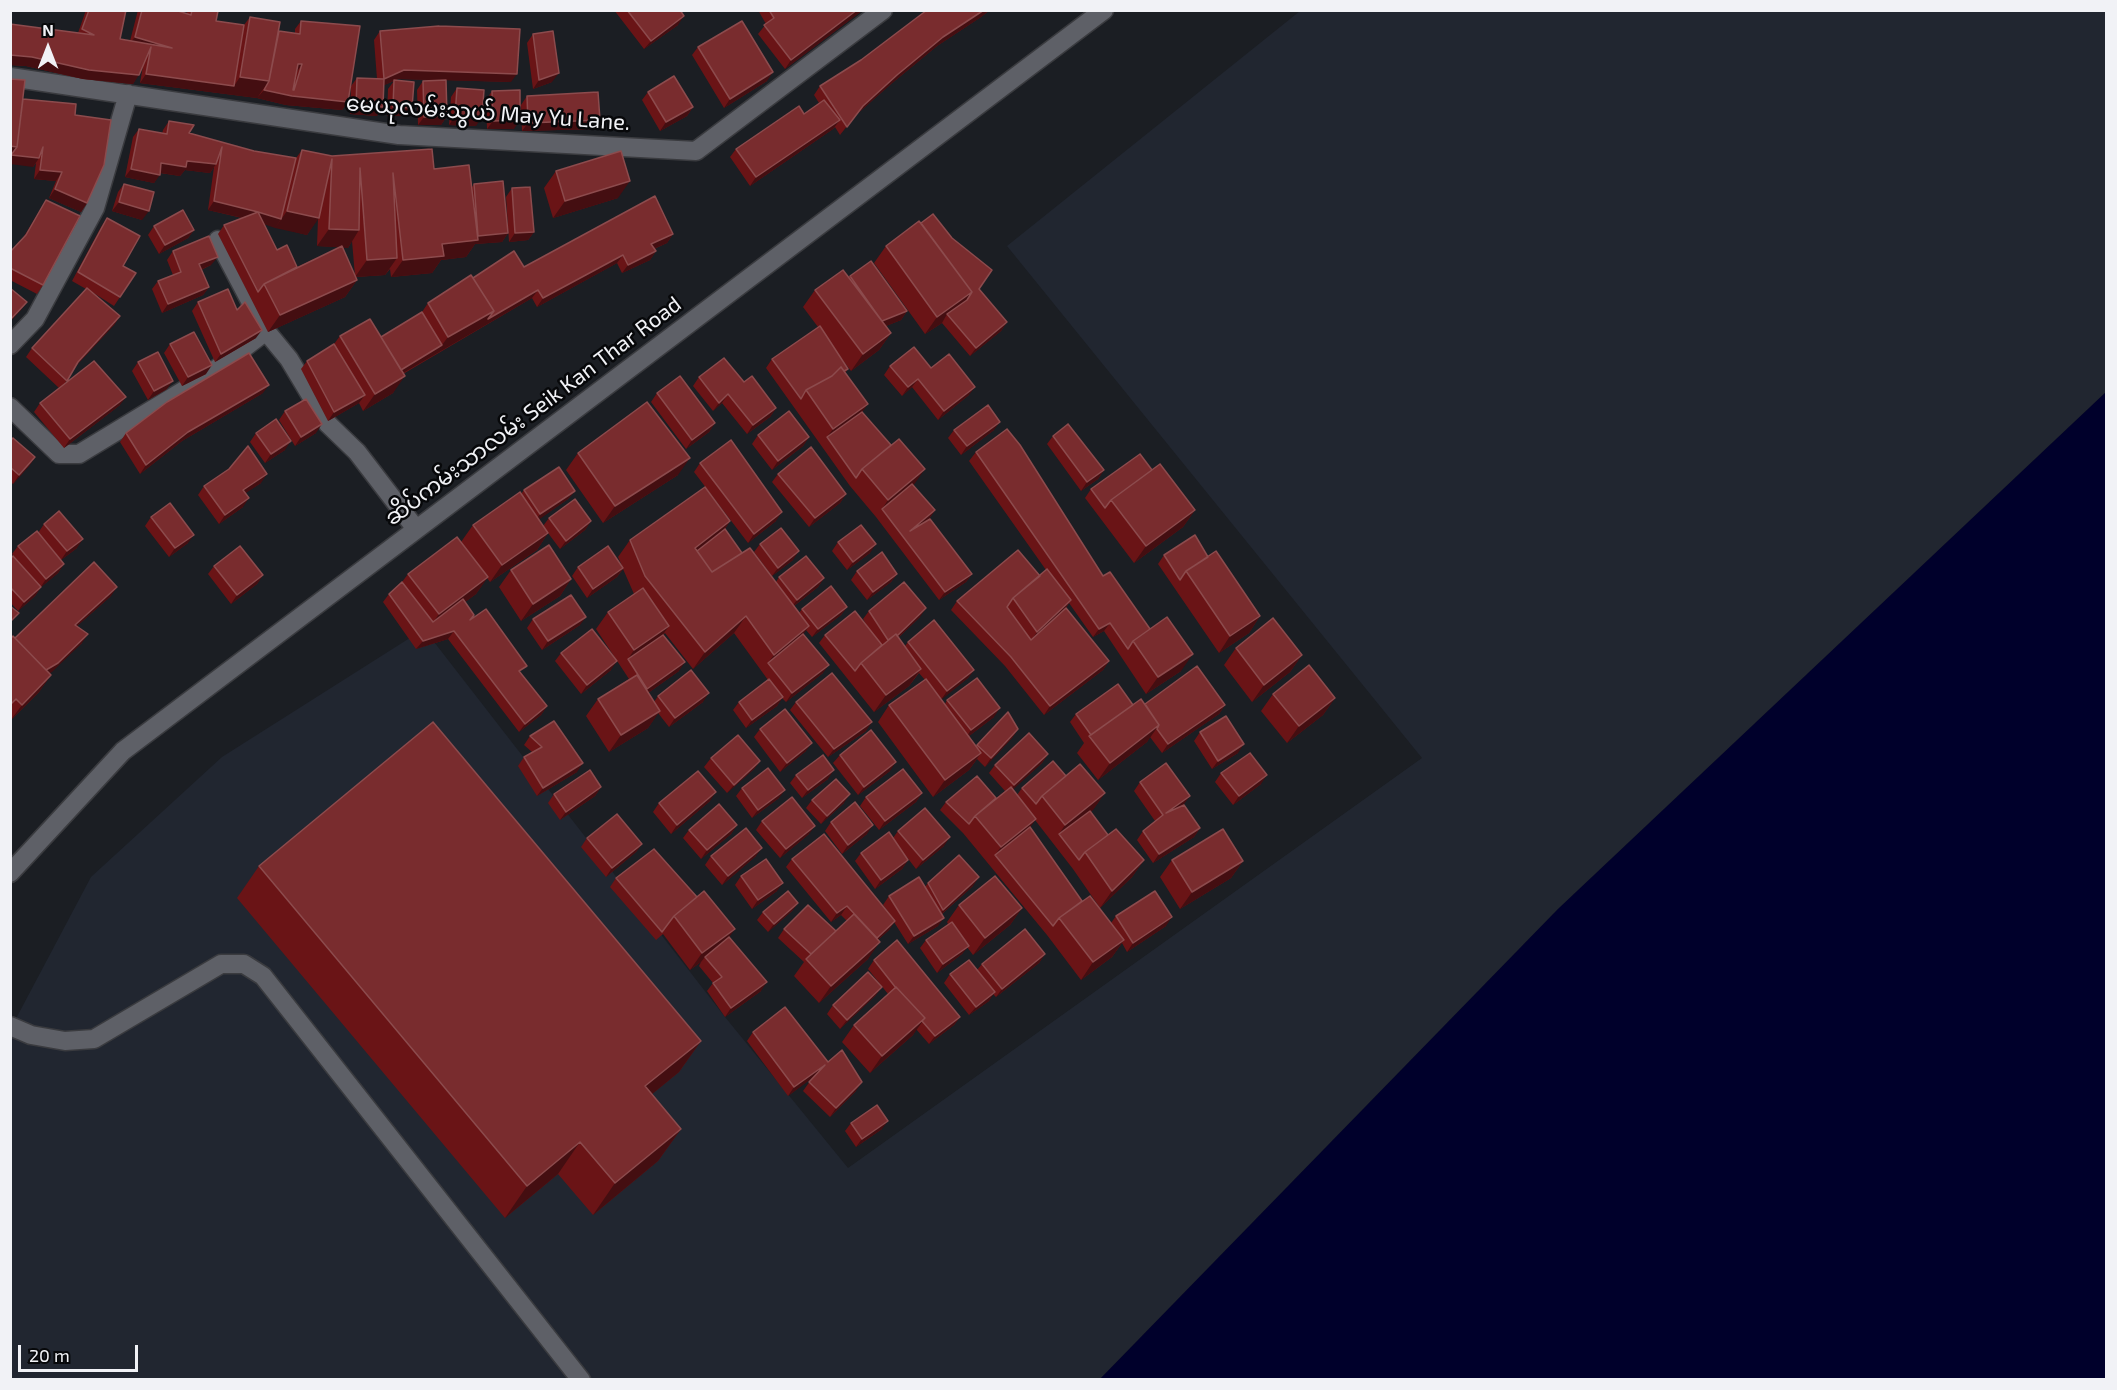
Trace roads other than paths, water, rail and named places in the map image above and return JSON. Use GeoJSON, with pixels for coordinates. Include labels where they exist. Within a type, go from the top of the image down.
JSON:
{"type":"FeatureCollection","features":[{"type":"Feature","properties":{"kind":"street","name":"မေယုလမ်းသွယ် May Yu Lane."},"geometry":{"type":"LineString","coordinates":[[10,77],[399,135],[696,151],[883,10]]}},
{"type":"Feature","properties":{"kind":"street","name":"ဆိပ်ကမ်းသာလမ်း Seik Kan Thar Road"},"geometry":{"type":"LineString","coordinates":[[10,873],[123,751],[1104,10]]}},
{"type":"Feature","properties":{"kind":"street"},"geometry":{"type":"LineString","coordinates":[[10,345],[35,319],[95,208],[128,94]]}},
{"type":"Feature","properties":{"kind":"street"},"geometry":{"type":"LineString","coordinates":[[218,240],[266,331],[289,359],[328,424],[357,452],[416,529]]}},
{"type":"Feature","properties":{"kind":"street"},"geometry":{"type":"LineString","coordinates":[[10,407],[60,454],[79,454],[206,377],[266,331]]}},
{"type":"Feature","properties":{"kind":"street"},"geometry":{"type":"LineString","coordinates":[[10,1026],[31,1035],[65,1041],[94,1038],[221,964],[244,964],[263,975],[581,1380]]}},
{"type":"Feature","properties":{"kind":"water"},"geometry":{"type":"Polygon","coordinates":[[[2106,392],[2106,1379],[1100,1379],[1558,909],[2106,392]]]}}]}
